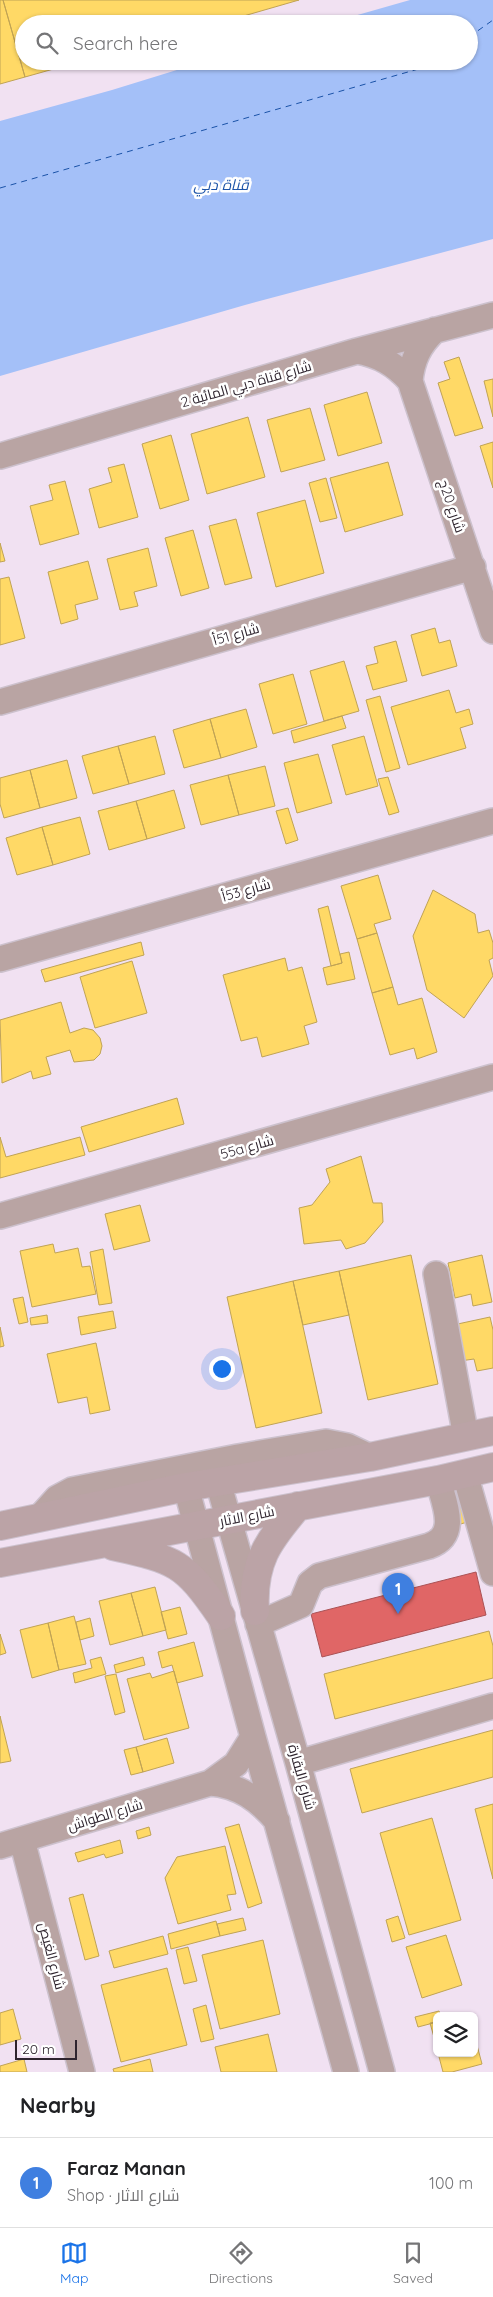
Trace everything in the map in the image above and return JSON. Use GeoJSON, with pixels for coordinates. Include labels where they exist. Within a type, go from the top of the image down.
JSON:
{"type":"FeatureCollection","features":[{"type":"Feature","properties":{"kind":"main road"},"geometry":{"type":"LineString","coordinates":[[0,1526],[178,1489],[370,1458],[493,1431]]}},
{"type":"Feature","properties":{"kind":"main road","name":"شارع الاثار"},"geometry":{"type":"LineString","coordinates":[[0,1563],[438,1480],[493,1467]]}},
{"type":"Feature","properties":{"kind":"main road"},"geometry":{"type":"LineString","coordinates":[[225,1481],[227,1501],[235,1518]]}},
{"type":"Feature","properties":{"kind":"main road"},"geometry":{"type":"LineString","coordinates":[[178,1489],[188,1527]]}},
{"type":"Feature","properties":{"kind":"main road"},"geometry":{"type":"LineString","coordinates":[[256,1618],[254,1595],[262,1554],[298,1506]]}},
{"type":"Feature","properties":{"kind":"main road"},"geometry":{"type":"LineString","coordinates":[[99,1543],[158,1556],[174,1563],[189,1574],[221,1616]]}},
{"type":"Feature","properties":{"kind":"street","name":"شارع قناة دبي المائية 2"},"geometry":{"type":"LineString","coordinates":[[0,456],[357,351],[493,315]]}},
{"type":"Feature","properties":{"kind":"street","name":"شارع 20ج"},"geometry":{"type":"LineString","coordinates":[[410,381],[414,358],[423,343],[435,330]]}},
{"type":"Feature","properties":{"kind":"street","name":"شارع 20ج"},"geometry":{"type":"LineString","coordinates":[[357,351],[381,358],[397,368],[410,381],[493,631]]}},
{"type":"Feature","properties":{"kind":"street","name":"شارع 51أ"},"geometry":{"type":"LineString","coordinates":[[0,702],[473,568]]}},
{"type":"Feature","properties":{"kind":"street","name":"شارع 53أ"},"geometry":{"type":"LineString","coordinates":[[0,959],[493,821]]}},
{"type":"Feature","properties":{"kind":"street","name":"55a شارع"},"geometry":{"type":"LineString","coordinates":[[0,1216],[493,1077]]}},
{"type":"Feature","properties":{"kind":"street"},"geometry":{"type":"LineString","coordinates":[[436,1274],[466,1437]]}},
{"type":"Feature","properties":{"kind":"street"},"geometry":{"type":"LineString","coordinates":[[39,1518],[57,1498],[72,1490],[238,1457],[326,1442],[347,1446],[370,1458]]}},
{"type":"Feature","properties":{"kind":"street"},"geometry":{"type":"LineString","coordinates":[[465,1474],[493,1573]]}},
{"type":"Feature","properties":{"kind":"street"},"geometry":{"type":"LineString","coordinates":[[256,1618],[301,1605],[310,1583],[319,1576],[429,1546],[440,1540],[448,1529],[448,1516],[438,1480]]}},
{"type":"Feature","properties":{"kind":"street","name":"شارع البقارة"},"geometry":{"type":"LineString","coordinates":[[235,1518],[256,1618],[298,1763],[382,2072]]}},
{"type":"Feature","properties":{"kind":"street"},"geometry":{"type":"LineString","coordinates":[[188,1527],[221,1616],[252,1737],[278,1821],[346,2072]]}},
{"type":"Feature","properties":{"kind":"street"},"geometry":{"type":"LineString","coordinates":[[298,1763],[493,1706]]}},
{"type":"Feature","properties":{"kind":"street","name":"شارع الطواش"},"geometry":{"type":"LineString","coordinates":[[11,1843],[210,1783],[236,1764],[252,1737]]}},
{"type":"Feature","properties":{"kind":"street","name":"شارع الطواش"},"geometry":{"type":"LineString","coordinates":[[210,1783],[222,1784],[246,1793],[262,1805],[278,1821]]}},
{"type":"Feature","properties":{"kind":"street","name":"شارع الغيص"},"geometry":{"type":"LineString","coordinates":[[11,1843],[82,2072]]}},
{"type":"Feature","properties":{"kind":"water","name":"قناة دبي"},"geometry":{"type":"Polygon","coordinates":[[[410,0],[493,0],[493,239],[245,305],[0,376],[0,121],[177,70],[478,70],[478,15],[358,15],[410,0]]]}},
{"type":"Feature","properties":{"kind":"building: Homes"},"geometry":{"type":"Polygon","coordinates":[[[0,0],[3,0],[15,42],[15,70],[23,70],[25,77],[0,84],[0,0]]]}},
{"type":"Feature","properties":{"kind":"building: Homes"},"geometry":{"type":"Polygon","coordinates":[[[3,0],[299,0],[247,15],[15,15],[15,42],[3,0]]]}},
{"type":"Feature","properties":{"kind":"building: Homes"},"geometry":{"type":"Polygon","coordinates":[[[23,70],[50,70],[25,77],[23,70]]]}},
{"type":"Feature","properties":{"kind":"building: Homes"},"geometry":{"type":"Polygon","coordinates":[[[459,357],[483,428],[455,436],[438,383],[450,379],[444,362],[459,357]]]}},
{"type":"Feature","properties":{"kind":"building: Homes"},"geometry":{"type":"Polygon","coordinates":[[[493,379],[493,417],[484,381],[493,379]]]}},
{"type":"Feature","properties":{"kind":"building: Homes"},"geometry":{"type":"Polygon","coordinates":[[[367,392],[382,443],[338,456],[324,405],[367,392]]]}},
{"type":"Feature","properties":{"kind":"building: Homes"},"geometry":{"type":"Polygon","coordinates":[[[310,408],[325,460],[281,472],[267,420],[310,408]]]}},
{"type":"Feature","properties":{"kind":"building: Homes"},"geometry":{"type":"Polygon","coordinates":[[[248,417],[265,477],[207,494],[191,434],[248,417]]]}},
{"type":"Feature","properties":{"kind":"building: Homes"},"geometry":{"type":"Polygon","coordinates":[[[171,435],[189,500],[160,509],[142,444],[171,435]]]}},
{"type":"Feature","properties":{"kind":"building: Homes"},"geometry":{"type":"Polygon","coordinates":[[[493,442],[493,488],[480,446],[493,442]]]}},
{"type":"Feature","properties":{"kind":"building: Homes"},"geometry":{"type":"Polygon","coordinates":[[[388,462],[403,515],[345,532],[330,478],[388,462]]]}},
{"type":"Feature","properties":{"kind":"building: Homes"},"geometry":{"type":"Polygon","coordinates":[[[124,464],[138,517],[99,528],[89,489],[112,482],[108,468],[124,464]]]}},
{"type":"Feature","properties":{"kind":"building: Homes"},"geometry":{"type":"Polygon","coordinates":[[[326,478],[337,518],[320,522],[309,483],[326,478]]]}},
{"type":"Feature","properties":{"kind":"building: Homes"},"geometry":{"type":"Polygon","coordinates":[[[65,481],[79,534],[40,545],[30,506],[53,500],[49,485],[65,481]]]}},
{"type":"Feature","properties":{"kind":"building: Homes"},"geometry":{"type":"Polygon","coordinates":[[[305,500],[324,573],[276,587],[257,513],[305,500]]]}},
{"type":"Feature","properties":{"kind":"building: Homes"},"geometry":{"type":"Polygon","coordinates":[[[236,519],[252,578],[225,585],[209,526],[236,519]]]}},
{"type":"Feature","properties":{"kind":"building: Homes"},"geometry":{"type":"Polygon","coordinates":[[[193,530],[209,588],[181,596],[165,538],[193,530]]]}},
{"type":"Feature","properties":{"kind":"building: Homes"},"geometry":{"type":"Polygon","coordinates":[[[0,543],[5,561],[0,562],[0,543]]]}},
{"type":"Feature","properties":{"kind":"building: Homes"},"geometry":{"type":"Polygon","coordinates":[[[148,548],[157,586],[134,592],[138,606],[120,610],[107,559],[148,548]]]}},
{"type":"Feature","properties":{"kind":"building: Homes"},"geometry":{"type":"Polygon","coordinates":[[[88,561],[98,599],[75,605],[78,619],[61,624],[48,572],[88,561]]]}},
{"type":"Feature","properties":{"kind":"building: Homes"},"geometry":{"type":"Polygon","coordinates":[[[9,577],[25,638],[0,645],[0,579],[9,577]]]}},
{"type":"Feature","properties":{"kind":"building: Homes"},"geometry":{"type":"Polygon","coordinates":[[[435,628],[439,643],[450,640],[457,666],[422,676],[411,635],[435,628]]]}},
{"type":"Feature","properties":{"kind":"building: Homes"},"geometry":{"type":"Polygon","coordinates":[[[396,641],[407,681],[373,690],[366,666],[378,663],[374,647],[396,641]]]}},
{"type":"Feature","properties":{"kind":"building: Homes"},"geometry":{"type":"Polygon","coordinates":[[[344,661],[359,711],[324,721],[310,671],[344,661]]]}},
{"type":"Feature","properties":{"kind":"building: Homes"},"geometry":{"type":"Polygon","coordinates":[[[293,674],[307,724],[273,734],[259,684],[293,674]]]}},
{"type":"Feature","properties":{"kind":"building: Homes"},"geometry":{"type":"Polygon","coordinates":[[[449,690],[456,713],[469,709],[473,724],[460,728],[466,748],[408,765],[391,707],[449,690]]]}},
{"type":"Feature","properties":{"kind":"building: Homes"},"geometry":{"type":"Polygon","coordinates":[[[380,696],[400,768],[386,772],[366,700],[380,696]]]}},
{"type":"Feature","properties":{"kind":"building: Homes"},"geometry":{"type":"Polygon","coordinates":[[[246,709],[257,747],[221,758],[210,719],[246,709]]]}},
{"type":"Feature","properties":{"kind":"building: Homes"},"geometry":{"type":"Polygon","coordinates":[[[342,716],[346,728],[294,743],[291,731],[342,716]]]}},
{"type":"Feature","properties":{"kind":"building: Homes"},"geometry":{"type":"Polygon","coordinates":[[[210,719],[221,758],[184,768],[173,730],[210,719]]]}},
{"type":"Feature","properties":{"kind":"building: Homes"},"geometry":{"type":"Polygon","coordinates":[[[155,736],[165,774],[129,784],[118,746],[155,736]]]}},
{"type":"Feature","properties":{"kind":"building: Homes"},"geometry":{"type":"Polygon","coordinates":[[[364,736],[378,786],[346,795],[332,745],[364,736]]]}},
{"type":"Feature","properties":{"kind":"building: Homes"},"geometry":{"type":"Polygon","coordinates":[[[118,746],[129,784],[93,794],[82,756],[118,746]]]}},
{"type":"Feature","properties":{"kind":"building: Homes"},"geometry":{"type":"Polygon","coordinates":[[[318,754],[332,803],[297,813],[284,763],[318,754]]]}},
{"type":"Feature","properties":{"kind":"building: Homes"},"geometry":{"type":"Polygon","coordinates":[[[67,760],[77,798],[40,808],[30,770],[67,760]]]}},
{"type":"Feature","properties":{"kind":"building: Homes"},"geometry":{"type":"Polygon","coordinates":[[[265,766],[275,806],[239,815],[228,775],[265,766]]]}},
{"type":"Feature","properties":{"kind":"building: Homes"},"geometry":{"type":"Polygon","coordinates":[[[30,770],[40,808],[4,818],[0,804],[0,778],[30,770]]]}},
{"type":"Feature","properties":{"kind":"building: Homes"},"geometry":{"type":"Polygon","coordinates":[[[228,775],[239,815],[201,825],[190,785],[228,775]]]}},
{"type":"Feature","properties":{"kind":"building: Homes"},"geometry":{"type":"Polygon","coordinates":[[[388,777],[399,812],[389,815],[378,779],[388,777]]]}},
{"type":"Feature","properties":{"kind":"building: Homes"},"geometry":{"type":"Polygon","coordinates":[[[174,790],[185,828],[147,839],[136,801],[174,790]]]}},
{"type":"Feature","properties":{"kind":"building: Homes"},"geometry":{"type":"Polygon","coordinates":[[[136,801],[147,839],[109,850],[98,811],[136,801]]]}},
{"type":"Feature","properties":{"kind":"building: Homes"},"geometry":{"type":"Polygon","coordinates":[[[288,808],[298,840],[286,844],[276,811],[288,808]]]}},
{"type":"Feature","properties":{"kind":"building: Homes"},"geometry":{"type":"Polygon","coordinates":[[[80,817],[90,854],[53,865],[42,827],[80,817]]]}},
{"type":"Feature","properties":{"kind":"building: Homes"},"geometry":{"type":"Polygon","coordinates":[[[42,827],[53,865],[17,875],[6,838],[42,827]]]}},
{"type":"Feature","properties":{"kind":"building: Homes"},"geometry":{"type":"Polygon","coordinates":[[[378,875],[391,919],[374,924],[377,933],[357,939],[341,886],[378,875]]]}},
{"type":"Feature","properties":{"kind":"building: Homes"},"geometry":{"type":"Polygon","coordinates":[[[433,890],[475,914],[478,933],[489,930],[493,943],[493,958],[489,960],[493,976],[464,1018],[427,990],[413,936],[433,890]]]}},
{"type":"Feature","properties":{"kind":"building: Homes"},"geometry":{"type":"Polygon","coordinates":[[[328,906],[342,963],[331,966],[318,909],[328,906]]]}},
{"type":"Feature","properties":{"kind":"building: Homes"},"geometry":{"type":"Polygon","coordinates":[[[377,933],[393,987],[372,993],[357,939],[377,933]]]}},
{"type":"Feature","properties":{"kind":"building: Homes"},"geometry":{"type":"Polygon","coordinates":[[[141,942],[144,955],[45,982],[41,970],[141,942]]]}},
{"type":"Feature","properties":{"kind":"building: Homes"},"geometry":{"type":"Polygon","coordinates":[[[349,952],[355,979],[327,985],[323,968],[342,963],[340,954],[349,952]]]}},
{"type":"Feature","properties":{"kind":"building: Homes"},"geometry":{"type":"Polygon","coordinates":[[[285,958],[288,971],[302,967],[317,1022],[304,1026],[309,1044],[262,1057],[257,1037],[241,1041],[223,975],[285,958]]]}},
{"type":"Feature","properties":{"kind":"building: Homes"},"geometry":{"type":"Polygon","coordinates":[[[132,961],[147,1013],[95,1028],[80,977],[132,961]]]}},
{"type":"Feature","properties":{"kind":"building: Homes"},"geometry":{"type":"Polygon","coordinates":[[[393,987],[398,1005],[422,998],[437,1052],[417,1059],[414,1048],[390,1055],[372,993],[393,987]]]}},
{"type":"Feature","properties":{"kind":"building: Homes"},"geometry":{"type":"Polygon","coordinates":[[[61,1002],[70,1033],[84,1028],[93,1030],[100,1038],[102,1046],[100,1054],[94,1060],[74,1062],[70,1050],[46,1057],[51,1074],[33,1079],[31,1071],[2,1083],[0,1020],[61,1002]]]}},
{"type":"Feature","properties":{"kind":"building: Homes"},"geometry":{"type":"Polygon","coordinates":[[[177,1098],[184,1124],[89,1152],[81,1127],[177,1098]]]}},
{"type":"Feature","properties":{"kind":"building: Homes"},"geometry":{"type":"Polygon","coordinates":[[[0,1137],[6,1157],[80,1137],[85,1155],[0,1178],[0,1137]]]}},
{"type":"Feature","properties":{"kind":"building: Homes"},"geometry":{"type":"Polygon","coordinates":[[[361,1156],[373,1203],[382,1203],[383,1222],[365,1243],[346,1249],[341,1240],[304,1244],[299,1208],[312,1205],[330,1182],[326,1169],[361,1156]]]}},
{"type":"Feature","properties":{"kind":"building: Homes"},"geometry":{"type":"Polygon","coordinates":[[[140,1205],[150,1241],[114,1250],[105,1214],[140,1205]]]}},
{"type":"Feature","properties":{"kind":"building: Homes"},"geometry":{"type":"Polygon","coordinates":[[[53,1244],[55,1253],[78,1248],[82,1267],[90,1266],[96,1294],[32,1307],[20,1251],[53,1244]]]}},
{"type":"Feature","properties":{"kind":"building: Homes"},"geometry":{"type":"Polygon","coordinates":[[[103,1249],[112,1303],[99,1305],[90,1252],[103,1249]]]}},
{"type":"Feature","properties":{"kind":"building: Homes"},"geometry":{"type":"Polygon","coordinates":[[[411,1255],[438,1384],[368,1400],[339,1271],[411,1255]]]}},
{"type":"Feature","properties":{"kind":"building: Homes"},"geometry":{"type":"Polygon","coordinates":[[[482,1255],[492,1302],[473,1306],[471,1294],[455,1298],[448,1263],[482,1255]]]}},
{"type":"Feature","properties":{"kind":"building: Homes"},"geometry":{"type":"Polygon","coordinates":[[[339,1271],[349,1315],[303,1325],[293,1281],[339,1271]]]}},
{"type":"Feature","properties":{"kind":"building: Homes"},"geometry":{"type":"Polygon","coordinates":[[[293,1281],[322,1413],[256,1428],[227,1297],[293,1281]]]}},
{"type":"Feature","properties":{"kind":"building: Homes"},"geometry":{"type":"Polygon","coordinates":[[[23,1297],[28,1322],[19,1324],[13,1299],[23,1297]]]}},
{"type":"Feature","properties":{"kind":"building: Homes"},"geometry":{"type":"Polygon","coordinates":[[[113,1311],[116,1328],[81,1335],[78,1317],[113,1311]]]}},
{"type":"Feature","properties":{"kind":"building: Homes"},"geometry":{"type":"Polygon","coordinates":[[[47,1315],[48,1323],[31,1325],[30,1318],[47,1315]]]}},
{"type":"Feature","properties":{"kind":"building: Homes"},"geometry":{"type":"Polygon","coordinates":[[[490,1317],[493,1330],[493,1368],[477,1371],[474,1359],[460,1361],[453,1325],[490,1317]]]}},
{"type":"Feature","properties":{"kind":"building: Homes"},"geometry":{"type":"Polygon","coordinates":[[[0,1327],[4,1346],[0,1347],[0,1327]]]}},
{"type":"Feature","properties":{"kind":"building: Homes"},"geometry":{"type":"Polygon","coordinates":[[[96,1343],[110,1410],[90,1414],[87,1397],[58,1403],[47,1354],[96,1343]]]}},
{"type":"Feature","properties":{"kind":"building: Homes"},"geometry":{"type":"Polygon","coordinates":[[[466,1504],[471,1521],[457,1525],[452,1508],[466,1504]]]}},
{"type":"Feature","properties":{"kind":"building: Homes"},"geometry":{"type":"Polygon","coordinates":[[[155,1587],[166,1630],[143,1636],[131,1593],[155,1587]]]}},
{"type":"Feature","properties":{"kind":"building: Homes"},"geometry":{"type":"Polygon","coordinates":[[[131,1593],[143,1636],[110,1645],[99,1601],[131,1593]]]}},
{"type":"Feature","properties":{"kind":"building: Homes"},"geometry":{"type":"Polygon","coordinates":[[[180,1607],[187,1634],[168,1639],[161,1612],[180,1607]]]}},
{"type":"Feature","properties":{"kind":"building: Homes"},"geometry":{"type":"Polygon","coordinates":[[[74,1616],[86,1664],[59,1670],[48,1623],[74,1616]]]}},
{"type":"Feature","properties":{"kind":"building: Homes"},"geometry":{"type":"Polygon","coordinates":[[[90,1618],[94,1636],[80,1640],[76,1622],[90,1618]]]}},
{"type":"Feature","properties":{"kind":"building: Homes"},"geometry":{"type":"Polygon","coordinates":[[[48,1623],[59,1670],[32,1678],[20,1630],[48,1623]]]}},
{"type":"Feature","properties":{"kind":"building: Homes"},"geometry":{"type":"Polygon","coordinates":[[[489,1631],[493,1646],[493,1678],[335,1719],[324,1674],[489,1631]]]}},
{"type":"Feature","properties":{"kind":"building: Homes"},"geometry":{"type":"Polygon","coordinates":[[[0,1634],[6,1653],[0,1655],[0,1634]]]}},
{"type":"Feature","properties":{"kind":"building: Homes"},"geometry":{"type":"Polygon","coordinates":[[[194,1642],[203,1676],[177,1683],[172,1665],[162,1668],[158,1652],[194,1642]]]}},
{"type":"Feature","properties":{"kind":"building: Homes"},"geometry":{"type":"Polygon","coordinates":[[[101,1657],[106,1674],[75,1683],[73,1673],[92,1668],[90,1660],[101,1657]]]}},
{"type":"Feature","properties":{"kind":"building: Homes"},"geometry":{"type":"Polygon","coordinates":[[[143,1657],[145,1665],[116,1673],[114,1665],[143,1657]]]}},
{"type":"Feature","properties":{"kind":"building: Homes"},"geometry":{"type":"Polygon","coordinates":[[[174,1671],[189,1728],[144,1740],[127,1679],[150,1673],[152,1678],[174,1671]]]}},
{"type":"Feature","properties":{"kind":"building: Homes"},"geometry":{"type":"Polygon","coordinates":[[[116,1674],[125,1712],[115,1715],[105,1676],[116,1674]]]}},
{"type":"Feature","properties":{"kind":"building: Homes"},"geometry":{"type":"Polygon","coordinates":[[[0,1716],[11,1761],[0,1763],[0,1716]]]}},
{"type":"Feature","properties":{"kind":"building: Homes"},"geometry":{"type":"Polygon","coordinates":[[[493,1730],[493,1777],[362,1813],[350,1769],[493,1730]]]}},
{"type":"Feature","properties":{"kind":"building: Homes"},"geometry":{"type":"Polygon","coordinates":[[[167,1738],[174,1763],[143,1772],[136,1747],[167,1738]]]}},
{"type":"Feature","properties":{"kind":"building: Homes"},"geometry":{"type":"Polygon","coordinates":[[[136,1747],[143,1772],[131,1775],[124,1750],[136,1747]]]}},
{"type":"Feature","properties":{"kind":"building: Homes"},"geometry":{"type":"Polygon","coordinates":[[[493,1804],[493,1879],[475,1809],[493,1804]]]}},
{"type":"Feature","properties":{"kind":"building: Homes"},"geometry":{"type":"Polygon","coordinates":[[[432,1818],[461,1920],[409,1935],[380,1833],[432,1818]]]}},
{"type":"Feature","properties":{"kind":"building: Homes"},"geometry":{"type":"Polygon","coordinates":[[[239,1824],[262,1903],[248,1908],[225,1828],[239,1824]]]}},
{"type":"Feature","properties":{"kind":"building: Homes"},"geometry":{"type":"Polygon","coordinates":[[[149,1827],[151,1835],[138,1839],[136,1831],[149,1827]]]}},
{"type":"Feature","properties":{"kind":"building: Homes"},"geometry":{"type":"Polygon","coordinates":[[[120,1840],[123,1853],[106,1858],[104,1854],[78,1862],[75,1853],[120,1840]]]}},
{"type":"Feature","properties":{"kind":"building: Homes"},"geometry":{"type":"Polygon","coordinates":[[[225,1846],[236,1894],[227,1895],[231,1910],[178,1924],[165,1878],[177,1857],[225,1846]]]}},
{"type":"Feature","properties":{"kind":"building: Homes"},"geometry":{"type":"Polygon","coordinates":[[[83,1894],[99,1956],[85,1960],[69,1898],[83,1894]]]}},
{"type":"Feature","properties":{"kind":"building: Homes"},"geometry":{"type":"Polygon","coordinates":[[[398,1916],[405,1938],[392,1942],[386,1920],[398,1916]]]}},
{"type":"Feature","properties":{"kind":"building: Homes"},"geometry":{"type":"Polygon","coordinates":[[[243,1918],[246,1930],[220,1936],[217,1924],[243,1918]]]}},
{"type":"Feature","properties":{"kind":"building: Homes"},"geometry":{"type":"Polygon","coordinates":[[[216,1921],[220,1936],[171,1949],[168,1934],[216,1921]]]}},
{"type":"Feature","properties":{"kind":"building: Homes"},"geometry":{"type":"Polygon","coordinates":[[[446,1935],[462,1985],[422,1998],[406,1947],[446,1935]]]}},
{"type":"Feature","properties":{"kind":"building: Homes"},"geometry":{"type":"Polygon","coordinates":[[[163,1936],[168,1954],[114,1968],[109,1951],[163,1936]]]}},
{"type":"Feature","properties":{"kind":"building: Homes"},"geometry":{"type":"Polygon","coordinates":[[[263,1940],[280,2014],[220,2029],[202,1955],[263,1940]]]}},
{"type":"Feature","properties":{"kind":"building: Homes"},"geometry":{"type":"Polygon","coordinates":[[[188,1947],[197,1981],[184,1984],[176,1950],[188,1947]]]}},
{"type":"Feature","properties":{"kind":"building: Homes"},"geometry":{"type":"Polygon","coordinates":[[[167,1968],[187,2045],[121,2062],[101,1985],[167,1968]]]}},
{"type":"Feature","properties":{"kind":"building: Homes"},"geometry":{"type":"Polygon","coordinates":[[[206,2005],[214,2039],[201,2042],[193,2009],[206,2005]]]}},
{"type":"Feature","properties":{"kind":"building: Homes"},"geometry":{"type":"Polygon","coordinates":[[[13,2009],[21,2039],[0,2045],[0,2013],[13,2009]]]}},
{"type":"Feature","properties":{"kind":"building: Homes"},"geometry":{"type":"Polygon","coordinates":[[[433,2012],[433,2023],[418,2027],[415,2017],[433,2012]]]}},
{"type":"Feature","properties":{"kind":"building: Homes"},"geometry":{"type":"Polygon","coordinates":[[[430,2023],[433,2023],[433,2034],[430,2023]]]}},
{"type":"Feature","properties":{"kind":"building: Homes"},"geometry":{"type":"Polygon","coordinates":[[[268,2034],[277,2072],[221,2072],[215,2047],[268,2034]]]}},
{"type":"Feature","properties":{"kind":"building: Homes"},"geometry":{"type":"Polygon","coordinates":[[[478,2049],[482,2064],[452,2072],[443,2072],[439,2057],[478,2057],[478,2049]]]}},
{"type":"Feature","properties":{"kind":"building: Homes"},"geometry":{"type":"Polygon","coordinates":[[[24,2059],[27,2072],[0,2072],[0,2066],[24,2059]]]}},
{"type":"Feature","properties":{"kind":"building: Homes"},"geometry":{"type":"Polygon","coordinates":[[[150,2059],[153,2072],[114,2072],[113,2069],[150,2059]]]}},
{"type":"Feature","properties":{"kind":"building: Shops"},"geometry":{"type":"Polygon","coordinates":[[[476,1572],[486,1615],[322,1657],[311,1614],[476,1572]]]}},
{"type":"Feature","properties":{"kind":"ferry route"},"geometry":{"type":"LineString","coordinates":[[478,31],[493,20]]}},
{"type":"Feature","properties":{"kind":"ferry route"},"geometry":{"type":"LineString","coordinates":[[0,188],[415,70]]}},
{"type":"Feature","properties":{"kind":"place","name":"Faraz Manan"},"geometry":{"type":"Point","coordinates":[398,1614]}}]}
